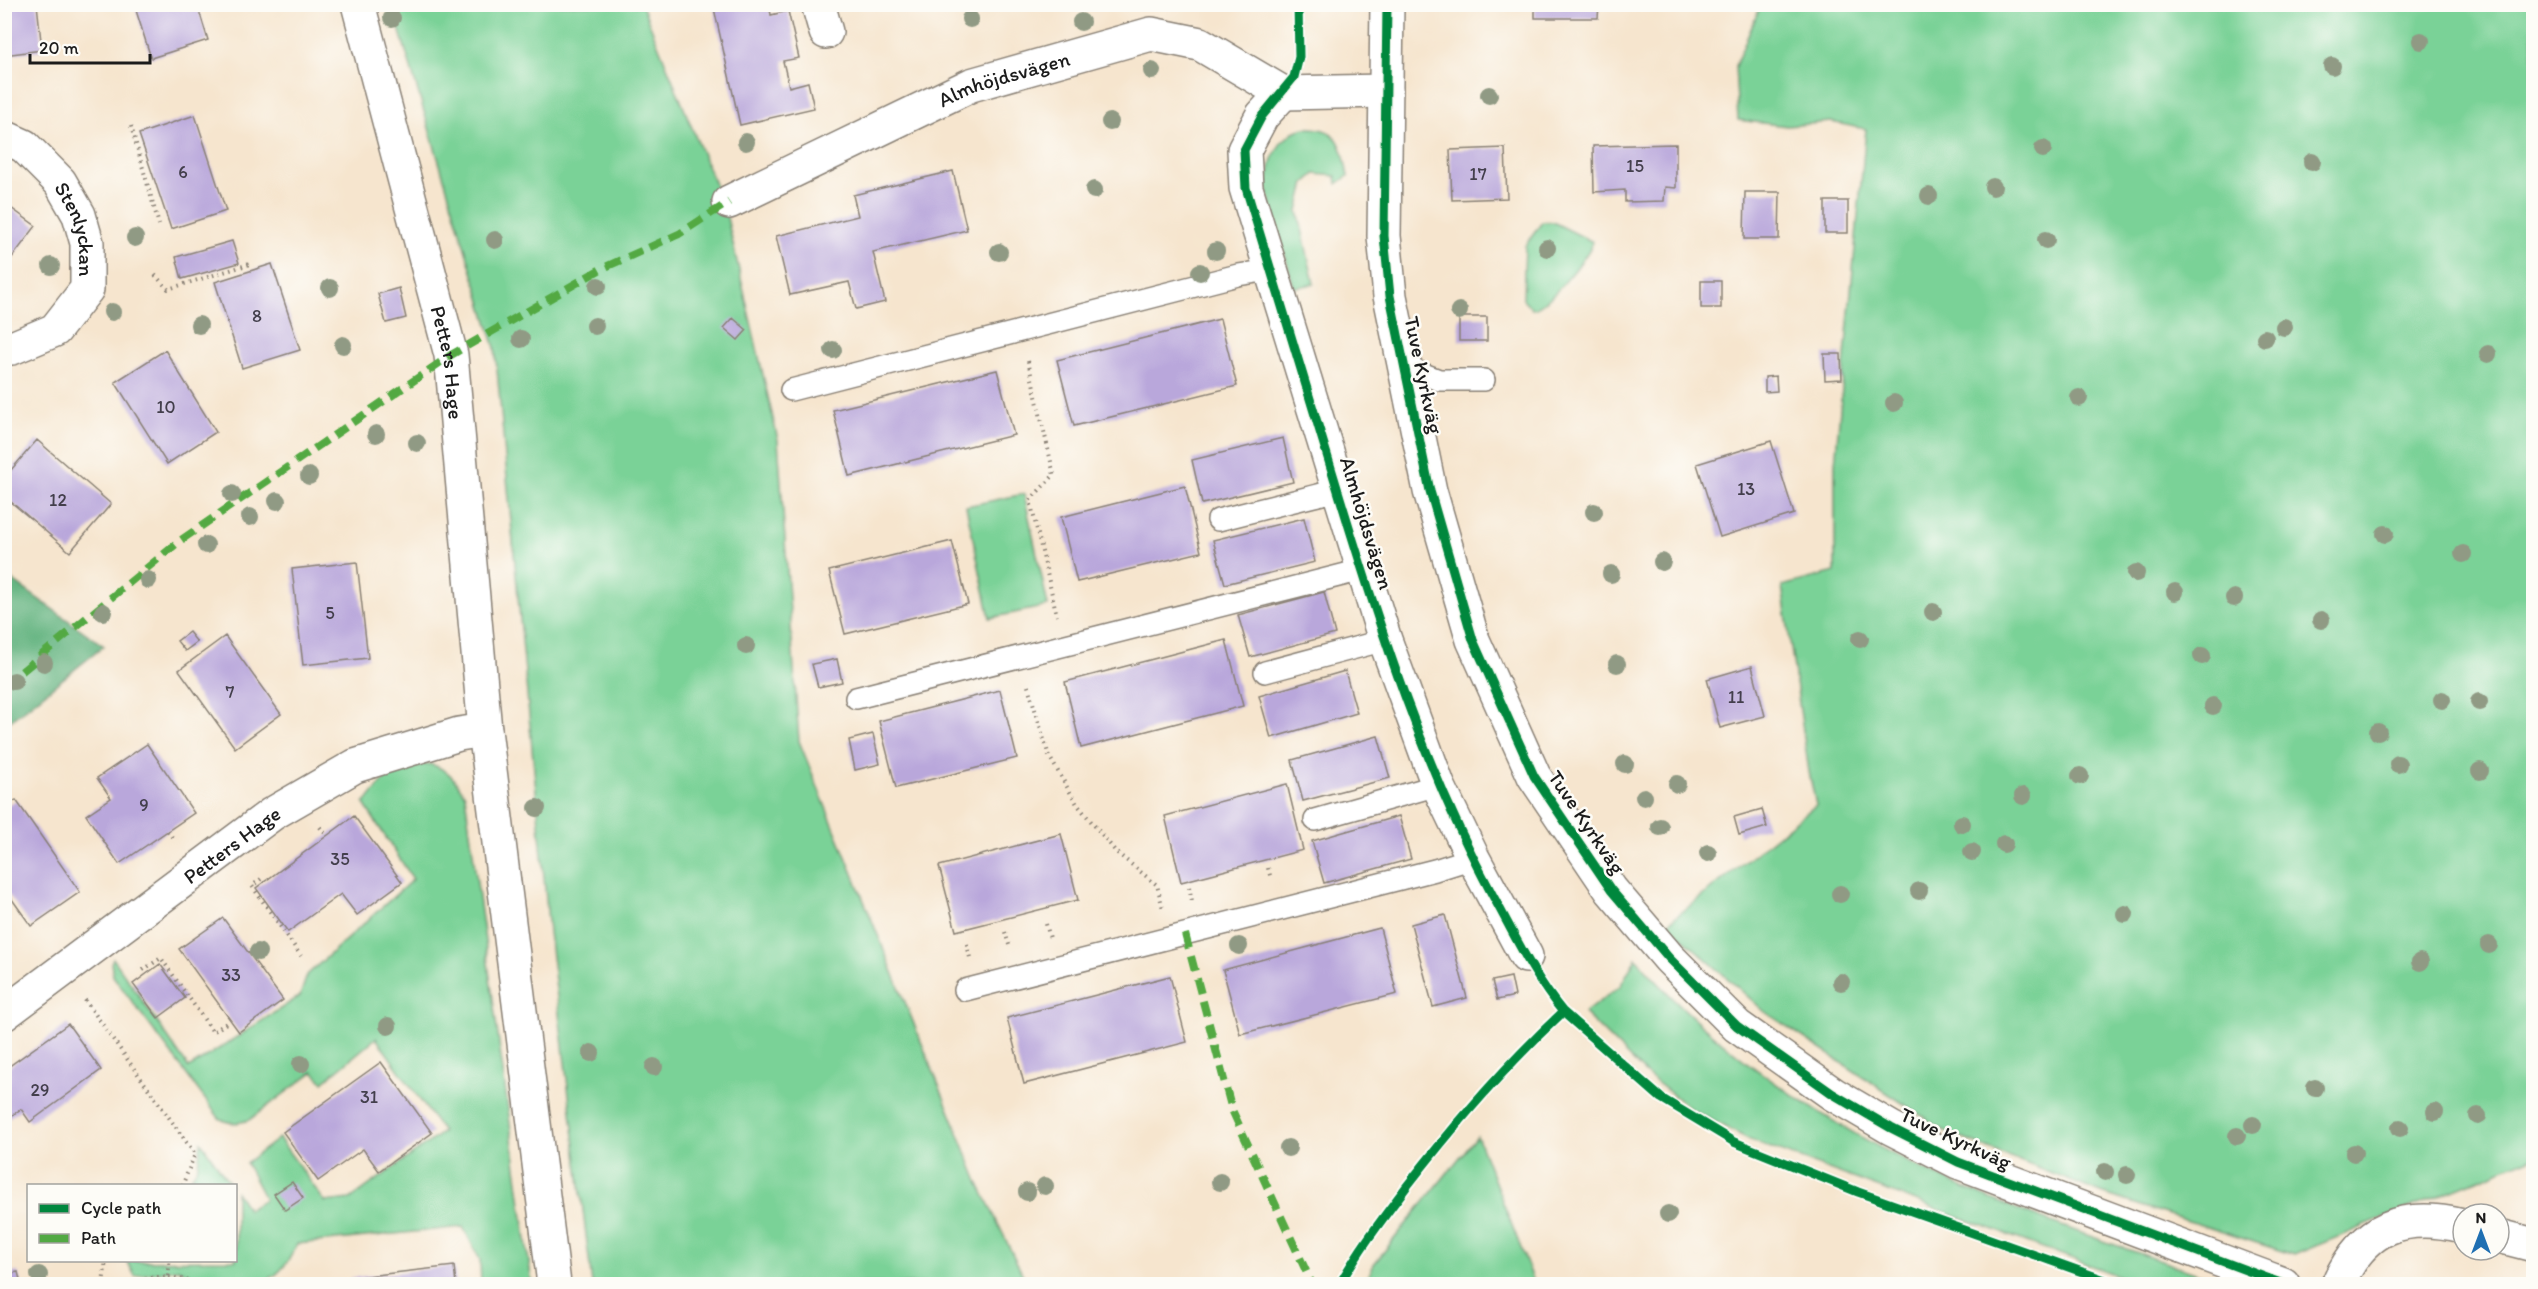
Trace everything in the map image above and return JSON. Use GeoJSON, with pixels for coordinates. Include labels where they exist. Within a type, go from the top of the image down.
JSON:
{"type":"FeatureCollection","features":[{"type":"Feature","properties":{"kind":"street","name":"Petters Hage"},"geometry":{"type":"LineString","coordinates":[[358,4],[451,355],[485,730],[554,1284]]}},
{"type":"Feature","properties":{"kind":"street","name":"Tuve Kyrkväg"},"geometry":{"type":"LineString","coordinates":[[1387,4],[1384,236],[1389,296],[1430,491],[1477,650],[1534,776],[1611,890],[1668,958],[1737,1026],[1833,1094],[1891,1128],[1958,1162],[2283,1284]]}},
{"type":"Feature","properties":{"kind":"street","name":"Almhöjdsvägen"},"geometry":{"type":"LineString","coordinates":[[729,202],[971,85],[1151,34],[1200,44],[1283,93],[1262,116],[1244,150],[1246,188],[1385,640],[1438,785],[1473,858],[1526,956]]}},
{"type":"Feature","properties":{"kind":"street"},"geometry":{"type":"LineString","coordinates":[[1283,93],[1386,91]]}},
{"type":"Feature","properties":{"kind":"street","name":"Stenlyckan"},"geometry":{"type":"LineString","coordinates":[[4,138],[24,146],[60,182],[79,215],[87,243],[87,289],[55,330],[12,348]]}},
{"type":"Feature","properties":{"kind":"street","name":"Petters Hage"},"geometry":{"type":"LineString","coordinates":[[4,1014],[272,814],[355,766],[449,737],[485,730]]}},
{"type":"Feature","properties":{"kind":"street"},"geometry":{"type":"LineString","coordinates":[[2338,1284],[2354,1255],[2389,1226],[2436,1220],[2451,1223]]}},
{"type":"Feature","properties":{"kind":"street"},"geometry":{"type":"LineString","coordinates":[[2511,1239],[2534,1245]]}},
{"type":"Feature","properties":{"kind":"lane"},"geometry":{"type":"LineString","coordinates":[[790,390],[1238,275],[1270,270]]}},
{"type":"Feature","properties":{"kind":"lane"},"geometry":{"type":"LineString","coordinates":[[1403,366],[1439,380],[1484,380]]}},
{"type":"Feature","properties":{"kind":"lane"},"geometry":{"type":"LineString","coordinates":[[1218,520],[1338,490]]}},
{"type":"Feature","properties":{"kind":"lane"},"geometry":{"type":"LineString","coordinates":[[856,698],[1362,570]]}},
{"type":"Feature","properties":{"kind":"lane"},"geometry":{"type":"LineString","coordinates":[[1265,672],[1385,640]]}},
{"type":"Feature","properties":{"kind":"lane"},"geometry":{"type":"LineString","coordinates":[[1315,820],[1438,785]]}},
{"type":"Feature","properties":{"kind":"lane"},"geometry":{"type":"LineString","coordinates":[[965,990],[1473,858]]}},
{"type":"Feature","properties":{"kind":"path"},"geometry":{"type":"LineString","coordinates":[[131,126],[159,225]]}},
{"type":"Feature","properties":{"kind":"path"},"geometry":{"type":"LineString","coordinates":[[155,275],[168,289],[253,263]]}},
{"type":"Feature","properties":{"kind":"path"},"geometry":{"type":"LineString","coordinates":[[1021,331],[1054,475],[1030,500],[1064,645]]}},
{"type":"Feature","properties":{"kind":"path"},"geometry":{"type":"LineString","coordinates":[[1021,656],[1049,756],[1077,804],[1116,852],[1157,885],[1170,938]]}},
{"type":"Feature","properties":{"kind":"path"},"geometry":{"type":"LineString","coordinates":[[261,879],[252,886],[301,956]]}},
{"type":"Feature","properties":{"kind":"path"},"geometry":{"type":"LineString","coordinates":[[143,970],[161,958],[213,1032],[228,1022]]}},
{"type":"Feature","properties":{"kind":"path"},"geometry":{"type":"LineString","coordinates":[[63,970],[195,1154],[182,1184]]}},
{"type":"Feature","properties":{"kind":"path"},"geometry":{"type":"LineString","coordinates":[[103,1284],[106,1262]]}},
{"type":"Feature","properties":{"kind":"path"},"geometry":{"type":"LineString","coordinates":[[168,1276],[170,1262]]}},
{"type":"Feature","properties":{"kind":"path"},"geometry":{"type":"LineString","coordinates":[[128,1284],[150,1276],[168,1276],[200,1284]]}},
{"type":"Feature","properties":{"kind":"green space"},"geometry":{"type":"Polygon","coordinates":[[[392,5],[642,5],[725,209],[778,440],[799,741],[979,1184],[1027,1284],[592,1284],[549,932],[495,348],[392,5]]]}},
{"type":"Feature","properties":{"kind":"green space"},"geometry":{"type":"Polygon","coordinates":[[[1761,5],[2533,5],[2533,1157],[2294,1255],[2101,1193],[1946,1132],[1765,1012],[1667,924],[1816,805],[1809,772],[1782,586],[1835,572],[1835,464],[1866,129],[1831,122],[1787,126],[1738,120],[1735,66],[1761,5]]]}},
{"type":"Feature","properties":{"kind":"green space"},"geometry":{"type":"Polygon","coordinates":[[[1304,128],[1326,131],[1338,140],[1348,176],[1337,184],[1336,176],[1315,174],[1305,183],[1298,211],[1314,284],[1294,288],[1266,185],[1272,159],[1281,143],[1293,132],[1304,128]]]}},
{"type":"Feature","properties":{"kind":"green space"},"geometry":{"type":"Polygon","coordinates":[[[1542,222],[1553,222],[1593,242],[1576,269],[1556,291],[1538,307],[1532,309],[1523,299],[1525,246],[1542,222]]]}},
{"type":"Feature","properties":{"kind":"green space"},"geometry":{"type":"Polygon","coordinates":[[[1024,494],[1048,606],[990,618],[966,506],[1024,494]]]}},
{"type":"Feature","properties":{"kind":"green space"},"geometry":{"type":"Polygon","coordinates":[[[5,575],[104,646],[5,725],[5,575]]]}},
{"type":"Feature","properties":{"kind":"green space"},"geometry":{"type":"Polygon","coordinates":[[[430,764],[451,776],[465,795],[532,1284],[481,1284],[480,1260],[463,1227],[297,1244],[283,1268],[275,1275],[267,1280],[247,1284],[220,1284],[220,1279],[207,1282],[178,1269],[135,1276],[128,1262],[237,1262],[237,1194],[248,1210],[265,1199],[246,1163],[279,1138],[325,1202],[350,1199],[443,1132],[376,1038],[323,1082],[313,1072],[249,1120],[233,1123],[219,1118],[113,976],[111,963],[113,958],[189,1068],[300,996],[307,975],[413,879],[364,804],[392,770],[430,764]]]}},
{"type":"Feature","properties":{"kind":"green space"},"geometry":{"type":"Polygon","coordinates":[[[1636,958],[1667,992],[1737,1055],[1776,1084],[1857,1135],[1975,1192],[2225,1284],[2141,1284],[1752,1141],[1694,1111],[1646,1074],[1584,1013],[1620,986],[1636,958]]]}},
{"type":"Feature","properties":{"kind":"green space"},"geometry":{"type":"Polygon","coordinates":[[[1477,1136],[1535,1284],[1365,1284],[1374,1264],[1477,1136]]]}},
{"type":"Feature","properties":{"kind":"green space"},"geometry":{"type":"Polygon","coordinates":[[[201,1142],[230,1184],[188,1184],[198,1165],[201,1142]]]}},
{"type":"Feature","properties":{"kind":"building"},"geometry":{"type":"Polygon","coordinates":[[[4,4],[37,4],[42,50],[4,55],[4,4]]]}},
{"type":"Feature","properties":{"kind":"building"},"geometry":{"type":"Polygon","coordinates":[[[134,4],[197,4],[208,40],[151,58],[134,4]]]}},
{"type":"Feature","properties":{"kind":"building"},"geometry":{"type":"Polygon","coordinates":[[[713,4],[769,4],[771,15],[788,11],[799,58],[783,61],[789,87],[808,82],[814,108],[740,125],[713,4]]]}},
{"type":"Feature","properties":{"kind":"building"},"geometry":{"type":"Polygon","coordinates":[[[1535,4],[1599,4],[1598,18],[1535,18],[1535,4]]]}},
{"type":"Feature","properties":{"kind":"building"},"geometry":{"type":"Polygon","coordinates":[[[195,115],[226,211],[171,229],[139,134],[195,115]]]}},
{"type":"Feature","properties":{"kind":"building"},"geometry":{"type":"Polygon","coordinates":[[[1676,144],[1676,188],[1665,187],[1664,201],[1625,202],[1625,190],[1594,192],[1593,146],[1676,144]]]}},
{"type":"Feature","properties":{"kind":"building"},"geometry":{"type":"Polygon","coordinates":[[[1505,148],[1507,198],[1452,200],[1450,150],[1505,148]]]}},
{"type":"Feature","properties":{"kind":"building"},"geometry":{"type":"Polygon","coordinates":[[[953,171],[967,230],[873,252],[885,302],[856,309],[849,282],[790,295],[776,236],[858,216],[853,195],[953,171]]]}},
{"type":"Feature","properties":{"kind":"building"},"geometry":{"type":"Polygon","coordinates":[[[1745,192],[1780,192],[1779,239],[1744,239],[1745,192]]]}},
{"type":"Feature","properties":{"kind":"building"},"geometry":{"type":"Polygon","coordinates":[[[1825,201],[1848,201],[1848,233],[1825,233],[1825,201]]]}},
{"type":"Feature","properties":{"kind":"building"},"geometry":{"type":"Polygon","coordinates":[[[4,203],[36,226],[4,268],[4,203]]]}},
{"type":"Feature","properties":{"kind":"building"},"geometry":{"type":"Polygon","coordinates":[[[232,241],[239,263],[182,279],[176,257],[232,241]]]}},
{"type":"Feature","properties":{"kind":"building"},"geometry":{"type":"Polygon","coordinates":[[[272,264],[300,350],[242,368],[215,282],[272,264]]]}},
{"type":"Feature","properties":{"kind":"building"},"geometry":{"type":"Polygon","coordinates":[[[1701,281],[1721,281],[1721,308],[1701,308],[1701,281]]]}},
{"type":"Feature","properties":{"kind":"building"},"geometry":{"type":"Polygon","coordinates":[[[399,288],[406,318],[386,323],[378,294],[399,288]]]}},
{"type":"Feature","properties":{"kind":"building"},"geometry":{"type":"Polygon","coordinates":[[[1459,317],[1487,317],[1487,341],[1459,341],[1459,317]]]}},
{"type":"Feature","properties":{"kind":"building"},"geometry":{"type":"Polygon","coordinates":[[[733,318],[747,330],[738,340],[724,328],[733,318]]]}},
{"type":"Feature","properties":{"kind":"building"},"geometry":{"type":"Polygon","coordinates":[[[1220,319],[1237,386],[1074,426],[1057,360],[1220,319]]]}},
{"type":"Feature","properties":{"kind":"building"},"geometry":{"type":"Polygon","coordinates":[[[165,350],[216,432],[167,464],[115,382],[165,350]]]}},
{"type":"Feature","properties":{"kind":"building"},"geometry":{"type":"Polygon","coordinates":[[[1824,354],[1841,354],[1842,379],[1825,380],[1824,354]]]}},
{"type":"Feature","properties":{"kind":"building"},"geometry":{"type":"Polygon","coordinates":[[[997,370],[1014,435],[849,476],[833,410],[997,370]]]}},
{"type":"Feature","properties":{"kind":"building"},"geometry":{"type":"Polygon","coordinates":[[[1776,376],[1777,391],[1765,392],[1765,377],[1776,376]]]}},
{"type":"Feature","properties":{"kind":"building"},"geometry":{"type":"Polygon","coordinates":[[[1283,438],[1293,482],[1202,504],[1192,460],[1283,438]]]}},
{"type":"Feature","properties":{"kind":"building"},"geometry":{"type":"Polygon","coordinates":[[[37,440],[111,504],[70,552],[4,496],[4,478],[37,440]]]}},
{"type":"Feature","properties":{"kind":"building"},"geometry":{"type":"Polygon","coordinates":[[[1771,441],[1794,514],[1720,537],[1697,464],[1771,441]]]}},
{"type":"Feature","properties":{"kind":"building"},"geometry":{"type":"Polygon","coordinates":[[[1185,486],[1201,552],[1077,582],[1061,517],[1185,486]]]}},
{"type":"Feature","properties":{"kind":"building"},"geometry":{"type":"Polygon","coordinates":[[[1304,518],[1315,562],[1225,584],[1213,540],[1304,518]]]}},
{"type":"Feature","properties":{"kind":"building"},"geometry":{"type":"Polygon","coordinates":[[[952,541],[968,604],[845,634],[829,571],[952,541]]]}},
{"type":"Feature","properties":{"kind":"building"},"geometry":{"type":"Polygon","coordinates":[[[357,562],[368,658],[303,665],[292,569],[357,562]]]}},
{"type":"Feature","properties":{"kind":"building"},"geometry":{"type":"Polygon","coordinates":[[[1324,592],[1335,634],[1250,657],[1238,615],[1324,592]]]}},
{"type":"Feature","properties":{"kind":"building"},"geometry":{"type":"Polygon","coordinates":[[[189,632],[197,642],[185,651],[177,641],[189,632]]]}},
{"type":"Feature","properties":{"kind":"building"},"geometry":{"type":"Polygon","coordinates":[[[225,636],[281,714],[235,748],[179,670],[225,636]]]}},
{"type":"Feature","properties":{"kind":"building"},"geometry":{"type":"Polygon","coordinates":[[[1226,640],[1243,706],[1081,748],[1065,682],[1226,640]]]}},
{"type":"Feature","properties":{"kind":"building"},"geometry":{"type":"Polygon","coordinates":[[[837,659],[842,682],[818,687],[812,664],[837,659]]]}},
{"type":"Feature","properties":{"kind":"building"},"geometry":{"type":"Polygon","coordinates":[[[1752,666],[1765,716],[1720,728],[1707,679],[1752,666]]]}},
{"type":"Feature","properties":{"kind":"building"},"geometry":{"type":"Polygon","coordinates":[[[1345,671],[1357,713],[1271,738],[1259,696],[1345,671]]]}},
{"type":"Feature","properties":{"kind":"building"},"geometry":{"type":"Polygon","coordinates":[[[1000,690],[1017,758],[896,788],[879,721],[1000,690]]]}},
{"type":"Feature","properties":{"kind":"building"},"geometry":{"type":"Polygon","coordinates":[[[873,734],[880,764],[855,770],[849,740],[873,734]]]}},
{"type":"Feature","properties":{"kind":"building"},"geometry":{"type":"Polygon","coordinates":[[[1378,736],[1390,778],[1303,801],[1292,760],[1378,736]]]}},
{"type":"Feature","properties":{"kind":"building"},"geometry":{"type":"Polygon","coordinates":[[[147,744],[194,813],[119,864],[86,815],[111,798],[97,778],[147,744]]]}},
{"type":"Feature","properties":{"kind":"building"},"geometry":{"type":"Polygon","coordinates":[[[1287,784],[1303,850],[1181,882],[1165,816],[1287,784]]]}},
{"type":"Feature","properties":{"kind":"building"},"geometry":{"type":"Polygon","coordinates":[[[16,800],[80,892],[31,926],[4,888],[4,807],[16,800]]]}},
{"type":"Feature","properties":{"kind":"building"},"geometry":{"type":"Polygon","coordinates":[[[1762,809],[1767,827],[1739,835],[1734,817],[1762,809]]]}},
{"type":"Feature","properties":{"kind":"building"},"geometry":{"type":"Polygon","coordinates":[[[354,816],[402,882],[357,915],[341,894],[288,932],[256,888],[354,816]]]}},
{"type":"Feature","properties":{"kind":"building"},"geometry":{"type":"Polygon","coordinates":[[[1399,816],[1411,859],[1324,883],[1312,841],[1399,816]]]}},
{"type":"Feature","properties":{"kind":"building"},"geometry":{"type":"Polygon","coordinates":[[[1061,834],[1078,900],[956,931],[939,866],[1061,834]]]}},
{"type":"Feature","properties":{"kind":"building"},"geometry":{"type":"Polygon","coordinates":[[[1445,915],[1467,998],[1433,1007],[1411,924],[1445,915]]]}},
{"type":"Feature","properties":{"kind":"building"},"geometry":{"type":"Polygon","coordinates":[[[223,918],[283,1000],[239,1032],[179,949],[223,918]]]}},
{"type":"Feature","properties":{"kind":"building"},"geometry":{"type":"Polygon","coordinates":[[[1380,928],[1397,994],[1240,1034],[1223,970],[1380,928]]]}},
{"type":"Feature","properties":{"kind":"building"},"geometry":{"type":"Polygon","coordinates":[[[160,964],[185,998],[158,1018],[133,984],[160,964]]]}},
{"type":"Feature","properties":{"kind":"building"},"geometry":{"type":"Polygon","coordinates":[[[1170,976],[1187,1042],[1024,1084],[1007,1018],[1170,976]]]}},
{"type":"Feature","properties":{"kind":"building"},"geometry":{"type":"Polygon","coordinates":[[[1511,977],[1515,996],[1497,1000],[1492,981],[1511,977]]]}},
{"type":"Feature","properties":{"kind":"building"},"geometry":{"type":"Polygon","coordinates":[[[68,1024],[101,1070],[30,1122],[21,1109],[4,1121],[4,1070],[68,1024]]]}},
{"type":"Feature","properties":{"kind":"building"},"geometry":{"type":"Polygon","coordinates":[[[381,1062],[432,1133],[379,1171],[363,1149],[318,1181],[283,1132],[381,1062]]]}},
{"type":"Feature","properties":{"kind":"building"},"geometry":{"type":"Polygon","coordinates":[[[292,1182],[303,1198],[285,1210],[274,1194],[292,1182]]]}},
{"type":"Feature","properties":{"kind":"building"},"geometry":{"type":"Polygon","coordinates":[[[454,1266],[456,1284],[351,1284],[350,1278],[454,1266]]]}},
{"type":"Feature","properties":{"kind":"building"},"geometry":{"type":"Polygon","coordinates":[[[18,1272],[21,1284],[4,1284],[4,1275],[18,1272]]]}},
{"type":"Feature","properties":{"kind":"marked path"},"geometry":{"type":"LineString","coordinates":[[4,686],[181,540],[451,355],[601,269],[679,234],[729,202]]}},
{"type":"Feature","properties":{"kind":"marked path"},"geometry":{"type":"LineString","coordinates":[[1185,934],[1232,1110],[1312,1284]]}},
{"type":"Feature","properties":{"kind":"cycle path"},"geometry":{"type":"LineString","coordinates":[[1298,4],[1299,57],[1294,77],[1262,116],[1244,150],[1246,188],[1370,594],[1405,697],[1468,848],[1517,941],[1563,1012],[1501,1074],[1444,1140],[1380,1222],[1340,1284]]}},
{"type":"Feature","properties":{"kind":"cycle path"},"geometry":{"type":"LineString","coordinates":[[1387,4],[1384,236],[1390,296],[1430,491],[1473,640],[1534,776],[1611,890],[1669,958],[1737,1026],[1833,1094],[1891,1128],[1958,1162],[2283,1284]]}},
{"type":"Feature","properties":{"kind":"cycle path"},"geometry":{"type":"LineString","coordinates":[[1563,1012],[1661,1098],[1734,1142],[1858,1192],[2116,1284]]}}]}
